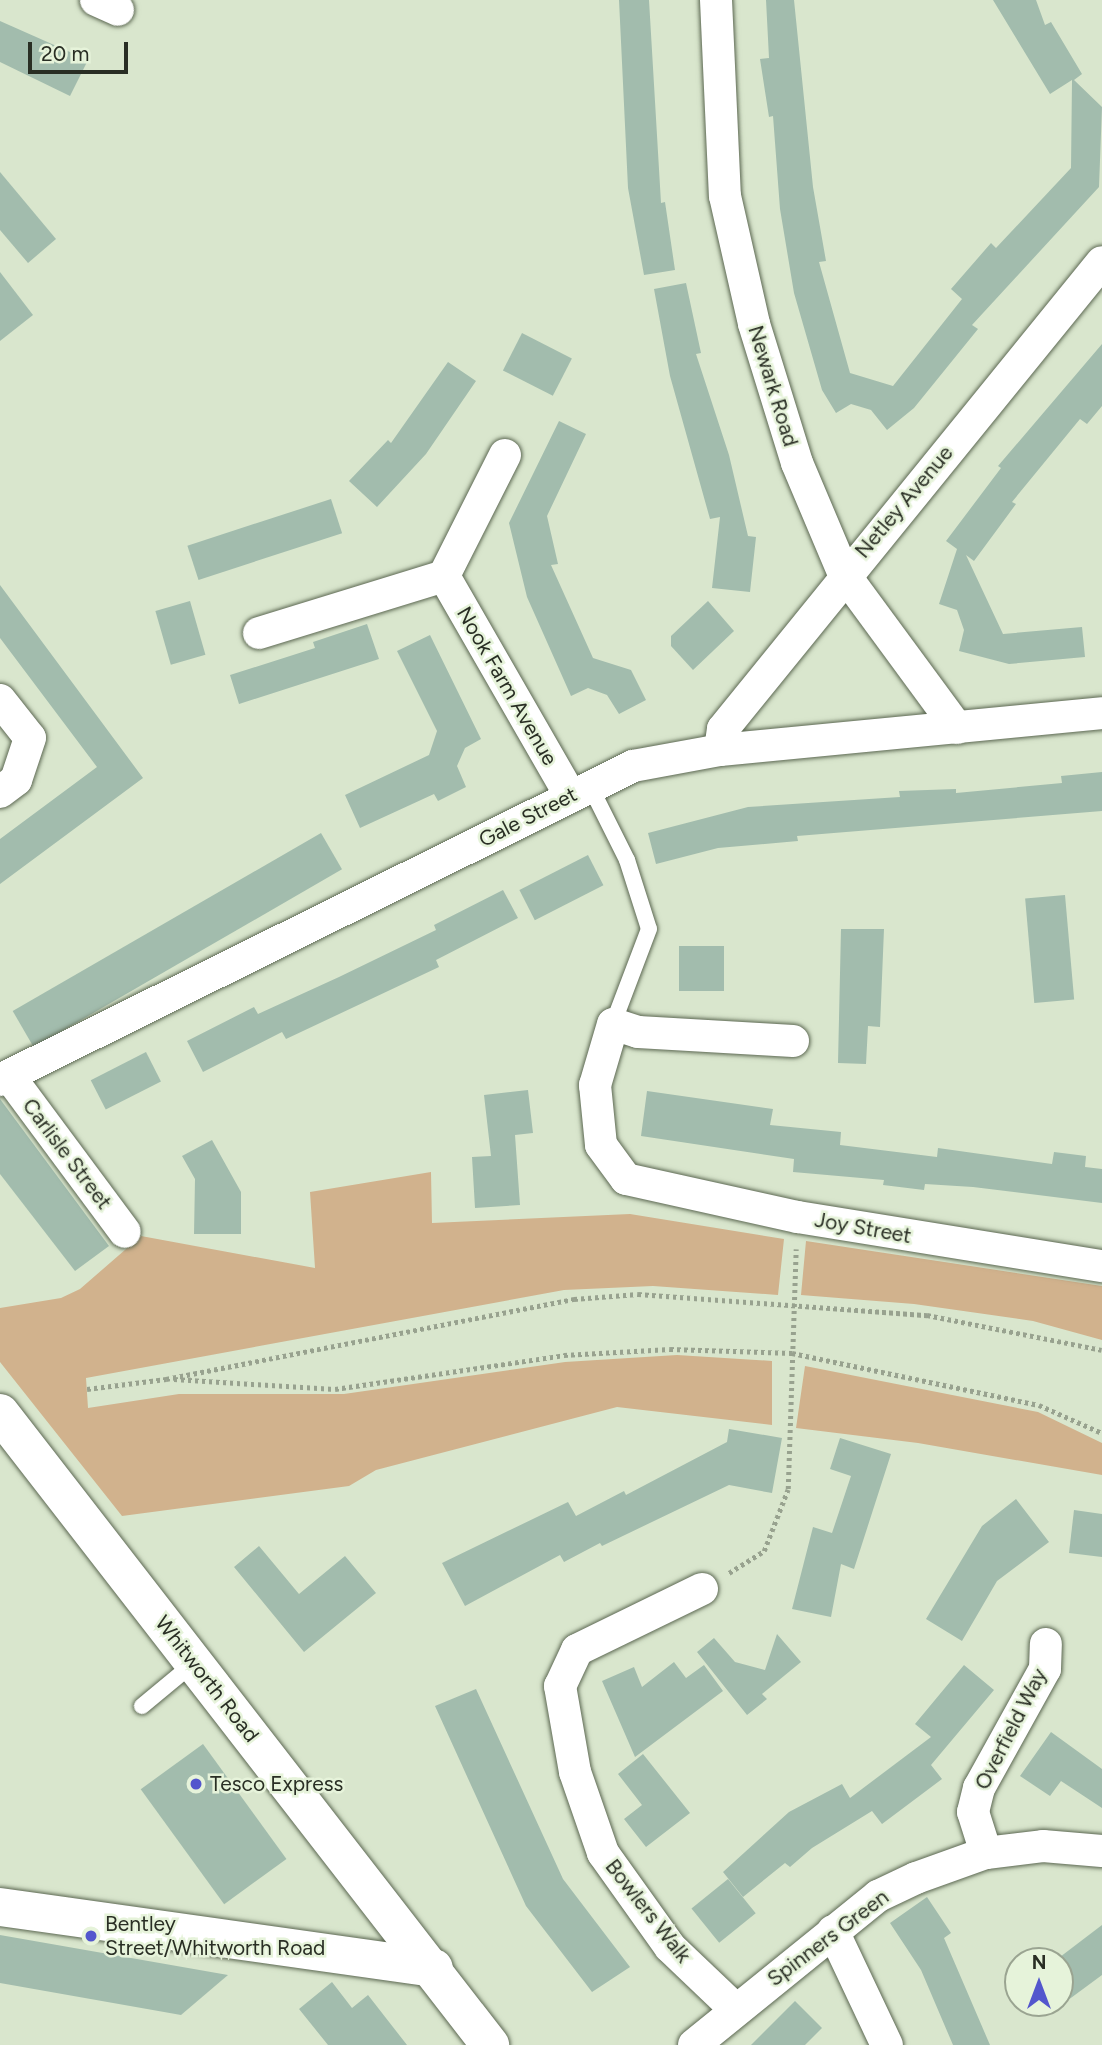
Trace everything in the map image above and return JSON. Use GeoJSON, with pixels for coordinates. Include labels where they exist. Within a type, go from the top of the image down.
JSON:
{"type":"FeatureCollection","features":[{"type":"Feature","properties":{"kind":"main road","name":"Whitworth Road"},"geometry":{"type":"LineString","coordinates":[[0,1413],[434,1969],[490,2045]]}},
{"type":"Feature","properties":{"kind":"main road"},"geometry":{"type":"LineString","coordinates":[[0,1907],[434,1969]]}},
{"type":"Feature","properties":{"kind":"street","name":"Newark Road"},"geometry":{"type":"LineString","coordinates":[[716,0],[726,196],[754,324],[797,463],[844,574],[957,728]]}},
{"type":"Feature","properties":{"kind":"street","name":"Netley Avenue"},"geometry":{"type":"LineString","coordinates":[[720,750],[723,729],[844,574],[1102,262]]}},
{"type":"Feature","properties":{"kind":"street"},"geometry":{"type":"LineString","coordinates":[[259,633],[444,576],[505,455]]}},
{"type":"Feature","properties":{"kind":"street","name":"Nook Farm Avenue"},"geometry":{"type":"LineString","coordinates":[[444,576],[580,791]]}},
{"type":"Feature","properties":{"kind":"street"},"geometry":{"type":"LineString","coordinates":[[0,700],[30,738],[16,780],[0,792]]}},
{"type":"Feature","properties":{"kind":"street","name":"Gale Street"},"geometry":{"type":"LineString","coordinates":[[5,1078],[632,766],[720,750],[1102,713]]}},
{"type":"Feature","properties":{"kind":"street"},"geometry":{"type":"LineString","coordinates":[[613,1024],[638,1032],[793,1041]]}},
{"type":"Feature","properties":{"kind":"street","name":"Joy Street"},"geometry":{"type":"LineString","coordinates":[[613,1024],[595,1085],[595,1113],[601,1145],[626,1179],[797,1217],[1102,1266]]}},
{"type":"Feature","properties":{"kind":"street","name":"Carlisle Street"},"geometry":{"type":"LineString","coordinates":[[5,1078],[125,1232]]}},
{"type":"Feature","properties":{"kind":"street","name":"Bowlers Walk"},"geometry":{"type":"LineString","coordinates":[[702,1589],[577,1650],[560,1686],[575,1772],[603,1853],[670,1947],[736,2009]]}},
{"type":"Feature","properties":{"kind":"street","name":"Overfield Way"},"geometry":{"type":"LineString","coordinates":[[986,1853],[972,1812],[979,1788],[1045,1669],[1046,1644]]}},
{"type":"Feature","properties":{"kind":"street","name":"Spinners Green"},"geometry":{"type":"LineString","coordinates":[[694,2045],[878,1896],[986,1853],[1043,1846],[1102,1851]]}},
{"type":"Feature","properties":{"kind":"street"},"geometry":{"type":"LineString","coordinates":[[833,1930],[887,2045]]}},
{"type":"Feature","properties":{"kind":"lane"},"geometry":{"type":"LineString","coordinates":[[580,791],[627,860],[649,929],[613,1024]]}},
{"type":"Feature","properties":{"kind":"lane"},"geometry":{"type":"LineString","coordinates":[[142,1706],[194,1663]]}},
{"type":"Feature","properties":{"kind":"path"},"geometry":{"type":"LineString","coordinates":[[702,1589],[764,1551],[788,1489],[797,1217]]}},
{"type":"Feature","properties":{"kind":"path"},"geometry":{"type":"LineString","coordinates":[[87,1389],[166,1379],[574,1299],[638,1294],[927,1315],[1102,1350]]}},
{"type":"Feature","properties":{"kind":"path"},"geometry":{"type":"LineString","coordinates":[[166,1379],[335,1389],[564,1354],[670,1349],[792,1353],[1039,1405],[1102,1433]]}},
{"type":"Feature","properties":{"kind":"shaded area"},"geometry":{"type":"Polygon","coordinates":[[[431,1172],[432,1223],[630,1214],[784,1239],[778,1295],[653,1286],[564,1290],[86,1378],[88,1408],[179,1394],[344,1394],[565,1362],[677,1355],[772,1361],[772,1425],[617,1407],[376,1470],[349,1486],[122,1516],[0,1362],[0,1308],[61,1298],[80,1289],[141,1236],[315,1268],[310,1192],[431,1172]]]}},
{"type":"Feature","properties":{"kind":"shaded area"},"geometry":{"type":"Polygon","coordinates":[[[806,1241],[1102,1286],[1102,1340],[1033,1321],[914,1304],[801,1295],[806,1241]]]}},
{"type":"Feature","properties":{"kind":"shaded area"},"geometry":{"type":"Polygon","coordinates":[[[805,1366],[1038,1412],[1102,1443],[1102,1475],[918,1443],[796,1428],[805,1366]]]}},
{"type":"Feature","properties":{"kind":"building"},"geometry":{"type":"Polygon","coordinates":[[[619,0],[649,0],[661,203],[665,202],[675,270],[644,275],[628,188],[619,0]]]}},
{"type":"Feature","properties":{"kind":"building"},"geometry":{"type":"Polygon","coordinates":[[[766,0],[794,0],[813,187],[826,261],[819,262],[850,373],[893,386],[962,299],[951,289],[991,243],[996,248],[1071,168],[1072,80],[1050,94],[993,0],[1036,0],[1045,25],[1051,22],[1082,74],[1074,80],[1102,107],[1099,187],[972,325],[978,329],[914,408],[887,430],[871,410],[851,404],[836,413],[822,390],[794,293],[780,209],[773,116],[769,117],[760,59],[769,58],[766,0]]]}},
{"type":"Feature","properties":{"kind":"building"},"geometry":{"type":"Polygon","coordinates":[[[0,21],[88,60],[70,96],[0,62],[0,21]]]}},
{"type":"Feature","properties":{"kind":"building"},"geometry":{"type":"Polygon","coordinates":[[[0,172],[56,239],[28,263],[0,230],[0,172]]]}},
{"type":"Feature","properties":{"kind":"building"},"geometry":{"type":"Polygon","coordinates":[[[0,272],[33,315],[0,341],[0,272]]]}},
{"type":"Feature","properties":{"kind":"building"},"geometry":{"type":"Polygon","coordinates":[[[686,283],[701,353],[696,354],[729,455],[748,536],[756,537],[750,592],[712,588],[720,517],[710,519],[670,376],[654,289],[686,283]]]}},
{"type":"Feature","properties":{"kind":"building"},"geometry":{"type":"Polygon","coordinates":[[[522,333],[572,358],[553,396],[503,370],[522,333]]]}},
{"type":"Feature","properties":{"kind":"building"},"geometry":{"type":"Polygon","coordinates":[[[1102,344],[1102,406],[1087,424],[1080,419],[1012,502],[1016,504],[974,561],[966,555],[1003,634],[1082,627],[1085,657],[1009,664],[959,651],[964,630],[957,610],[939,604],[957,549],[946,541],[1001,468],[998,466],[1102,344]]]}},
{"type":"Feature","properties":{"kind":"building"},"geometry":{"type":"Polygon","coordinates":[[[448,362],[476,381],[426,454],[377,507],[349,481],[388,440],[391,443],[448,362]]]}},
{"type":"Feature","properties":{"kind":"building"},"geometry":{"type":"Polygon","coordinates":[[[559,421],[586,434],[547,516],[558,564],[551,565],[593,658],[631,670],[646,700],[619,714],[607,695],[588,688],[571,696],[527,597],[509,523],[559,421]]]}},
{"type":"Feature","properties":{"kind":"building"},"geometry":{"type":"Polygon","coordinates":[[[331,499],[342,533],[199,580],[187,546],[331,499]]]}},
{"type":"Feature","properties":{"kind":"building"},"geometry":{"type":"Polygon","coordinates":[[[0,585],[143,778],[0,884],[0,839],[97,767],[0,638],[0,585]]]}},
{"type":"Feature","properties":{"kind":"building"},"geometry":{"type":"Polygon","coordinates":[[[190,601],[205,655],[171,665],[155,611],[190,601]]]}},
{"type":"Feature","properties":{"kind":"building"},"geometry":{"type":"Polygon","coordinates":[[[708,601],[734,631],[693,670],[671,646],[671,636],[708,601]]]}},
{"type":"Feature","properties":{"kind":"building"},"geometry":{"type":"Polygon","coordinates":[[[367,624],[379,659],[239,704],[230,675],[315,648],[313,642],[367,624]]]}},
{"type":"Feature","properties":{"kind":"building"},"geometry":{"type":"Polygon","coordinates":[[[430,635],[481,739],[465,748],[457,766],[466,787],[438,801],[434,794],[360,828],[345,795],[429,755],[437,731],[397,651],[430,635]]]}},
{"type":"Feature","properties":{"kind":"building"},"geometry":{"type":"Polygon","coordinates":[[[1102,772],[1102,811],[797,836],[798,841],[718,848],[656,864],[648,833],[748,807],[900,797],[899,791],[956,789],[956,793],[1062,783],[1061,776],[1102,772]]]}},
{"type":"Feature","properties":{"kind":"building"},"geometry":{"type":"Polygon","coordinates":[[[321,833],[342,869],[34,1047],[13,1011],[321,833]]]}},
{"type":"Feature","properties":{"kind":"building"},"geometry":{"type":"Polygon","coordinates":[[[588,855],[603,885],[535,920],[519,890],[588,855]]]}},
{"type":"Feature","properties":{"kind":"building"},"geometry":{"type":"Polygon","coordinates":[[[503,890],[518,918],[436,960],[439,967],[286,1039],[282,1032],[203,1072],[187,1041],[254,1007],[258,1014],[339,977],[436,930],[434,925],[503,890]]]}},
{"type":"Feature","properties":{"kind":"building"},"geometry":{"type":"Polygon","coordinates":[[[1065,895],[1074,1000],[1034,1003],[1025,898],[1065,895]]]}},
{"type":"Feature","properties":{"kind":"building"},"geometry":{"type":"Polygon","coordinates":[[[841,929],[884,929],[880,1027],[868,1026],[866,1064],[838,1063],[841,929]]]}},
{"type":"Feature","properties":{"kind":"building"},"geometry":{"type":"Polygon","coordinates":[[[679,946],[724,946],[724,991],[679,991],[679,946]]]}},
{"type":"Feature","properties":{"kind":"building"},"geometry":{"type":"Polygon","coordinates":[[[146,1052],[161,1081],[106,1110],[91,1080],[146,1052]]]}},
{"type":"Feature","properties":{"kind":"building"},"geometry":{"type":"Polygon","coordinates":[[[528,1090],[533,1133],[515,1135],[520,1205],[475,1208],[472,1157],[491,1156],[484,1095],[528,1090]]]}},
{"type":"Feature","properties":{"kind":"building"},"geometry":{"type":"Polygon","coordinates":[[[647,1091],[773,1109],[770,1125],[841,1132],[840,1145],[937,1157],[938,1148],[1052,1164],[1054,1152],[1086,1156],[1085,1167],[1102,1169],[1102,1203],[973,1187],[925,1184],[924,1190],[883,1185],[884,1180],[793,1172],[794,1159],[641,1136],[647,1091]]]}},
{"type":"Feature","properties":{"kind":"building"},"geometry":{"type":"Polygon","coordinates":[[[0,1099],[109,1246],[75,1271],[0,1174],[0,1099]]]}},
{"type":"Feature","properties":{"kind":"building"},"geometry":{"type":"Polygon","coordinates":[[[212,1140],[241,1192],[241,1234],[194,1234],[195,1179],[182,1156],[212,1140]]]}},
{"type":"Feature","properties":{"kind":"building"},"geometry":{"type":"Polygon","coordinates":[[[729,1429],[782,1438],[772,1493],[729,1485],[564,1562],[560,1555],[465,1606],[442,1563],[568,1502],[576,1516],[624,1491],[626,1495],[727,1442],[729,1429]]]}},
{"type":"Feature","properties":{"kind":"building"},"geometry":{"type":"Polygon","coordinates":[[[840,1438],[891,1454],[854,1569],[841,1564],[831,1617],[792,1609],[813,1527],[832,1533],[851,1476],[830,1469],[840,1438]]]}},
{"type":"Feature","properties":{"kind":"building"},"geometry":{"type":"Polygon","coordinates":[[[1016,1499],[1049,1542],[997,1581],[962,1641],[926,1619],[982,1526],[1016,1499]]]}},
{"type":"Feature","properties":{"kind":"building"},"geometry":{"type":"Polygon","coordinates":[[[1074,1510],[1102,1514],[1102,1557],[1069,1553],[1074,1510]]]}},
{"type":"Feature","properties":{"kind":"building"},"geometry":{"type":"Polygon","coordinates":[[[259,1546],[299,1594],[345,1556],[376,1593],[304,1652],[234,1567],[259,1546]]]}},
{"type":"Feature","properties":{"kind":"building"},"geometry":{"type":"Polygon","coordinates":[[[777,1634],[801,1662],[762,1694],[767,1699],[747,1715],[697,1652],[714,1638],[735,1662],[765,1670],[777,1634]]]}},
{"type":"Feature","properties":{"kind":"building"},"geometry":{"type":"Polygon","coordinates":[[[674,1662],[686,1678],[704,1665],[723,1691],[635,1757],[602,1681],[634,1667],[642,1687],[674,1662]]]}},
{"type":"Feature","properties":{"kind":"building"},"geometry":{"type":"Polygon","coordinates":[[[964,1665],[994,1690],[931,1765],[942,1779],[882,1824],[872,1811],[812,1848],[790,1867],[785,1863],[743,1897],[723,1872],[789,1812],[842,1784],[850,1798],[931,1737],[915,1724],[964,1665]]]}},
{"type":"Feature","properties":{"kind":"building"},"geometry":{"type":"Polygon","coordinates":[[[476,1689],[563,1879],[630,1967],[592,1992],[526,1906],[435,1706],[476,1689]]]}},
{"type":"Feature","properties":{"kind":"building"},"geometry":{"type":"Polygon","coordinates":[[[1051,1732],[1102,1769],[1102,1808],[1061,1781],[1050,1796],[1020,1776],[1051,1732]]]}},
{"type":"Feature","properties":{"kind":"building"},"geometry":{"type":"Polygon","coordinates":[[[203,1744],[286,1859],[224,1904],[141,1789],[203,1744]]]}},
{"type":"Feature","properties":{"kind":"building"},"geometry":{"type":"Polygon","coordinates":[[[643,1754],[690,1813],[646,1847],[624,1819],[642,1805],[618,1774],[643,1754]]]}},
{"type":"Feature","properties":{"kind":"building"},"geometry":{"type":"Polygon","coordinates":[[[728,1879],[756,1913],[719,1943],[691,1909],[728,1879]]]}},
{"type":"Feature","properties":{"kind":"building"},"geometry":{"type":"Polygon","coordinates":[[[927,1897],[951,1933],[944,1938],[990,2045],[953,2045],[921,1970],[890,1923],[927,1897]]]}},
{"type":"Feature","properties":{"kind":"building"},"geometry":{"type":"Polygon","coordinates":[[[1102,1925],[1102,1975],[1074,1996],[1074,1947],[1102,1925]]]}},
{"type":"Feature","properties":{"kind":"building"},"geometry":{"type":"Polygon","coordinates":[[[0,1935],[228,1975],[181,2015],[0,1983],[0,1935]]]}},
{"type":"Feature","properties":{"kind":"building"},"geometry":{"type":"Polygon","coordinates":[[[332,1982],[352,2008],[368,1995],[407,2045],[328,2045],[299,2009],[332,1982]]]}},
{"type":"Feature","properties":{"kind":"building"},"geometry":{"type":"Polygon","coordinates":[[[795,2001],[822,2028],[805,2045],[751,2045],[795,2001]]]}},
{"type":"Feature","properties":{"kind":"place","name":"Tesco Express"},"geometry":{"type":"Point","coordinates":[196,1784]}},
{"type":"Feature","properties":{"kind":"place","name":"Bentley Street/Whitworth Road"},"geometry":{"type":"Point","coordinates":[91,1936]}}]}
